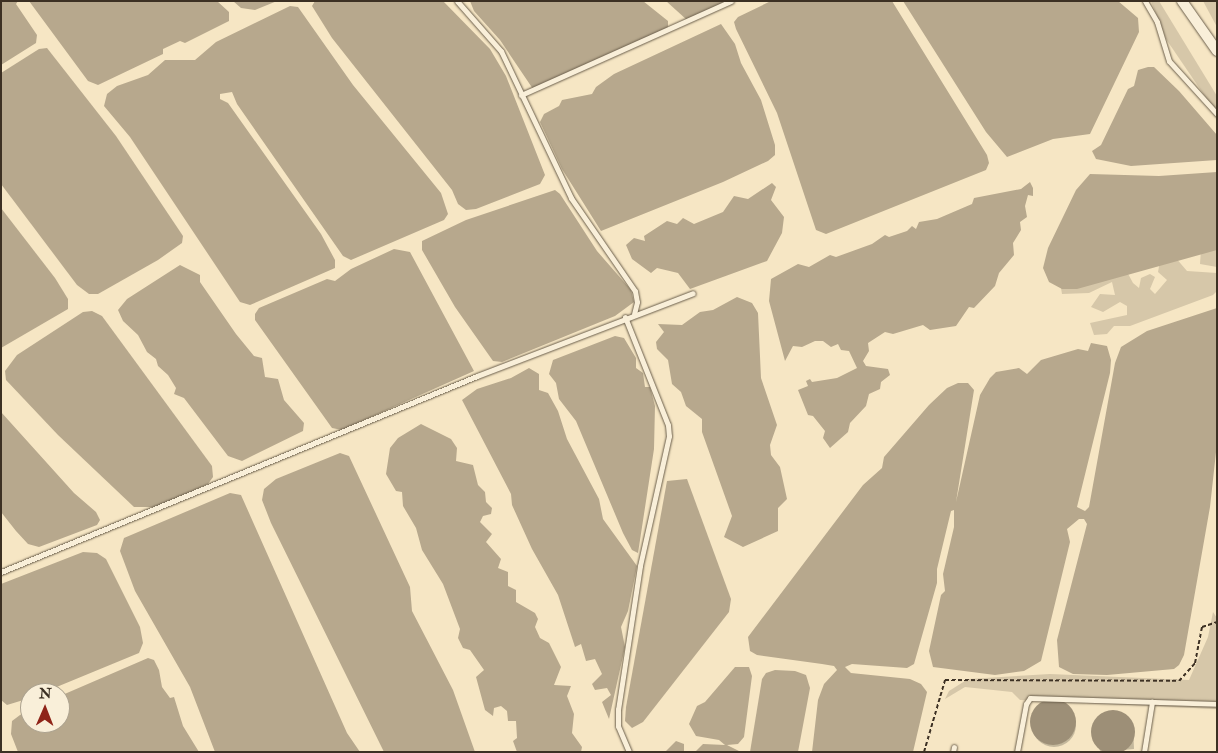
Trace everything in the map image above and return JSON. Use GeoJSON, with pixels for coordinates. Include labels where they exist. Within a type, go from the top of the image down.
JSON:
{"type":"FeatureCollection","features":[{"type":"Feature","properties":{"kind":"street"},"geometry":{"type":"LineString","coordinates":[[1182,1],[1217,51]]}},
{"type":"Feature","properties":{"kind":"lane"},"geometry":{"type":"LineString","coordinates":[[457,1],[500,51],[571,198],[635,290],[637,302],[634,314]]}},
{"type":"Feature","properties":{"kind":"lane"},"geometry":{"type":"LineString","coordinates":[[522,95],[731,1]]}},
{"type":"Feature","properties":{"kind":"lane"},"geometry":{"type":"LineString","coordinates":[[1145,1],[1157,22],[1169,61],[1217,114]]}},
{"type":"Feature","properties":{"kind":"lane"},"geometry":{"type":"LineString","coordinates":[[1,572],[625,317],[693,293]]}},
{"type":"Feature","properties":{"kind":"lane"},"geometry":{"type":"LineString","coordinates":[[625,317],[668,425],[669,436],[640,566],[618,709],[618,726],[629,752]]}},
{"type":"Feature","properties":{"kind":"lane"},"geometry":{"type":"LineString","coordinates":[[1017,752],[1026,704],[1030,698],[1217,704]]}},
{"type":"Feature","properties":{"kind":"lane"},"geometry":{"type":"LineString","coordinates":[[1144,752],[1152,702]]}},
{"type":"Feature","properties":{"kind":"path"},"geometry":{"type":"LineString","coordinates":[[924,752],[945,680],[1179,681],[1195,663],[1202,626],[1217,622]]}},
{"type":"Feature","properties":{"kind":"shaded area"},"geometry":{"type":"Polygon","coordinates":[[[1,1],[18,1],[16,4],[37,35],[36,43],[1,65],[1,1]]]}},
{"type":"Feature","properties":{"kind":"shaded area"},"geometry":{"type":"Polygon","coordinates":[[[29,1],[217,1],[229,12],[229,21],[185,43],[180,41],[163,49],[163,54],[98,85],[88,81],[29,1]]]}},
{"type":"Feature","properties":{"kind":"shaded area"},"geometry":{"type":"Polygon","coordinates":[[[233,1],[277,1],[255,10],[241,8],[233,1]]]}},
{"type":"Feature","properties":{"kind":"shaded area"},"geometry":{"type":"Polygon","coordinates":[[[315,1],[443,1],[490,49],[506,76],[545,175],[540,184],[476,209],[466,210],[458,204],[452,190],[332,38],[312,6],[315,1]]]}},
{"type":"Feature","properties":{"kind":"shaded area"},"geometry":{"type":"Polygon","coordinates":[[[470,1],[643,1],[668,21],[668,28],[533,89],[500,40],[474,11],[470,1]]]}},
{"type":"Feature","properties":{"kind":"shaded area"},"geometry":{"type":"Polygon","coordinates":[[[666,1],[730,1],[687,20],[666,1]]]}},
{"type":"Feature","properties":{"kind":"shaded area"},"geometry":{"type":"Polygon","coordinates":[[[771,1],[892,1],[987,155],[989,163],[986,170],[826,234],[816,230],[777,113],[734,22],[738,17],[771,1]]]}},
{"type":"Feature","properties":{"kind":"shaded area"},"geometry":{"type":"Polygon","coordinates":[[[903,1],[1118,1],[1138,18],[1139,32],[1090,134],[1053,139],[1007,157],[986,132],[903,1]]]}},
{"type":"Feature","properties":{"kind":"shaded area"},"geometry":{"type":"Polygon","coordinates":[[[1151,1],[1159,1],[1217,96],[1217,114],[1166,39],[1151,1]]]}},
{"type":"Feature","properties":{"kind":"shaded area"},"geometry":{"type":"Polygon","coordinates":[[[1203,1],[1217,1],[1217,27],[1203,1]]]}},
{"type":"Feature","properties":{"kind":"shaded area"},"geometry":{"type":"Polygon","coordinates":[[[290,6],[298,7],[353,85],[441,193],[448,214],[444,220],[351,260],[343,256],[237,104],[232,92],[220,94],[220,99],[228,103],[321,234],[335,260],[335,268],[250,305],[240,302],[130,137],[104,106],[107,94],[117,86],[148,75],[165,60],[195,60],[216,42],[290,6]]]}},
{"type":"Feature","properties":{"kind":"shaded area"},"geometry":{"type":"Polygon","coordinates":[[[721,24],[735,44],[741,63],[761,100],[775,145],[775,155],[768,161],[723,182],[601,231],[562,169],[540,122],[544,114],[559,106],[562,100],[592,94],[596,87],[614,74],[721,24]]]}},
{"type":"Feature","properties":{"kind":"shaded area"},"geometry":{"type":"Polygon","coordinates":[[[47,48],[116,136],[183,236],[182,243],[158,260],[98,294],[89,294],[77,285],[1,184],[1,73],[39,49],[47,48]]]}},
{"type":"Feature","properties":{"kind":"shaded area"},"geometry":{"type":"Polygon","coordinates":[[[1154,67],[1179,91],[1217,135],[1217,160],[1131,166],[1096,159],[1092,151],[1101,145],[1128,89],[1134,86],[1138,70],[1154,67]]]}},
{"type":"Feature","properties":{"kind":"shaded area"},"geometry":{"type":"Polygon","coordinates":[[[1217,172],[1217,250],[1077,289],[1062,289],[1049,282],[1043,268],[1048,248],[1076,190],[1090,174],[1159,176],[1217,172]]]}},
{"type":"Feature","properties":{"kind":"shaded area"},"geometry":{"type":"Polygon","coordinates":[[[1030,182],[1033,188],[1033,196],[1028,195],[1025,206],[1027,217],[1020,222],[1021,230],[1013,243],[1014,255],[999,273],[995,286],[974,308],[969,307],[956,326],[930,330],[923,325],[893,334],[885,332],[868,343],[869,351],[863,361],[866,366],[888,369],[890,375],[881,382],[880,389],[869,394],[866,406],[850,423],[848,432],[830,448],[823,438],[825,431],[813,416],[808,415],[798,390],[808,386],[806,381],[810,379],[812,382],[837,378],[857,368],[849,351],[841,350],[838,344],[831,347],[823,341],[815,341],[802,347],[793,346],[785,361],[769,301],[771,279],[798,264],[809,267],[830,255],[836,257],[872,244],[885,235],[889,237],[907,231],[912,226],[916,229],[919,222],[937,219],[972,204],[974,198],[1021,189],[1030,182]]]}},
{"type":"Feature","properties":{"kind":"shaded area"},"geometry":{"type":"Polygon","coordinates":[[[772,183],[776,187],[771,200],[784,217],[782,233],[767,261],[690,289],[678,273],[657,268],[651,273],[632,259],[626,245],[634,238],[645,241],[644,236],[667,221],[677,224],[683,218],[694,224],[723,212],[734,196],[748,199],[772,183]]]}},
{"type":"Feature","properties":{"kind":"shaded area"},"geometry":{"type":"Polygon","coordinates":[[[555,190],[560,194],[597,251],[631,290],[634,302],[615,316],[502,362],[493,361],[455,307],[422,250],[422,241],[466,220],[555,190]]]}},
{"type":"Feature","properties":{"kind":"shaded area"},"geometry":{"type":"Polygon","coordinates":[[[1,208],[55,278],[68,299],[68,309],[1,348],[1,208]]]}},
{"type":"Feature","properties":{"kind":"shaded area"},"geometry":{"type":"Polygon","coordinates":[[[1217,247],[1217,267],[1200,264],[1201,250],[1217,247]]]}},
{"type":"Feature","properties":{"kind":"shaded area"},"geometry":{"type":"Polygon","coordinates":[[[394,249],[410,252],[474,371],[342,430],[332,428],[255,320],[255,314],[259,308],[327,279],[335,281],[351,269],[394,249]]]}},
{"type":"Feature","properties":{"kind":"shaded area"},"geometry":{"type":"Polygon","coordinates":[[[1175,257],[1187,271],[1217,273],[1217,291],[1213,295],[1130,326],[1114,326],[1107,334],[1094,335],[1090,323],[1127,315],[1127,306],[1120,302],[1103,312],[1091,307],[1100,294],[1115,295],[1112,282],[1089,293],[1062,294],[1060,282],[1126,270],[1133,283],[1139,288],[1141,278],[1150,274],[1155,277],[1150,289],[1155,294],[1167,280],[1158,272],[1160,261],[1175,257]]]}},
{"type":"Feature","properties":{"kind":"shaded area"},"geometry":{"type":"Polygon","coordinates":[[[180,265],[200,275],[200,282],[236,334],[254,356],[262,358],[265,377],[278,379],[284,400],[304,423],[303,431],[242,461],[228,456],[184,398],[174,394],[176,388],[168,375],[158,366],[156,359],[147,352],[138,335],[123,321],[118,310],[127,299],[180,265]]]}},
{"type":"Feature","properties":{"kind":"shaded area"},"geometry":{"type":"Polygon","coordinates":[[[737,297],[752,303],[758,313],[761,378],[777,425],[770,445],[771,455],[780,467],[787,499],[778,508],[778,531],[743,547],[724,537],[732,516],[702,432],[702,419],[686,406],[681,392],[672,384],[668,360],[657,349],[656,342],[664,332],[658,324],[682,325],[700,312],[713,310],[737,297]]]}},
{"type":"Feature","properties":{"kind":"shaded area"},"geometry":{"type":"Polygon","coordinates":[[[1217,308],[1217,443],[1210,507],[1184,655],[1179,665],[1174,669],[1107,675],[1073,674],[1059,667],[1057,640],[1087,524],[1084,519],[1079,519],[1067,529],[1070,542],[1041,661],[1024,671],[995,675],[933,667],[929,651],[941,595],[945,591],[943,574],[954,527],[954,510],[951,511],[937,569],[937,583],[914,664],[907,668],[852,664],[845,667],[851,673],[910,679],[921,684],[927,692],[913,752],[812,752],[818,700],[824,684],[837,670],[834,666],[757,655],[750,651],[748,637],[863,485],[882,468],[884,457],[929,405],[947,388],[958,383],[968,383],[974,390],[956,502],[980,395],[990,378],[996,372],[1019,368],[1027,374],[1041,360],[1078,349],[1088,351],[1091,343],[1107,346],[1111,360],[1110,373],[1077,507],[1085,511],[1089,507],[1115,363],[1121,347],[1147,331],[1217,308]]]}},
{"type":"Feature","properties":{"kind":"shaded area"},"geometry":{"type":"Polygon","coordinates":[[[92,311],[102,316],[212,466],[213,477],[208,484],[158,507],[134,507],[58,435],[6,380],[5,371],[17,355],[83,312],[92,311]]]}},
{"type":"Feature","properties":{"kind":"shaded area"},"geometry":{"type":"Polygon","coordinates":[[[615,336],[624,338],[636,358],[636,368],[643,373],[645,387],[650,387],[655,406],[654,449],[638,553],[632,550],[623,533],[576,421],[559,399],[556,383],[549,374],[553,360],[615,336]]]}},
{"type":"Feature","properties":{"kind":"shaded area"},"geometry":{"type":"Polygon","coordinates":[[[529,368],[539,374],[539,390],[548,393],[558,411],[567,439],[599,499],[603,519],[637,566],[628,611],[621,627],[625,647],[609,719],[602,702],[611,695],[607,688],[595,690],[592,684],[602,674],[595,659],[586,661],[581,644],[575,647],[558,595],[532,549],[512,505],[511,494],[462,400],[477,389],[511,378],[529,368]]]}},
{"type":"Feature","properties":{"kind":"shaded area"},"geometry":{"type":"Polygon","coordinates":[[[1,412],[74,493],[96,512],[100,520],[97,525],[39,547],[28,544],[16,531],[1,512],[1,412]]]}},
{"type":"Feature","properties":{"kind":"shaded area"},"geometry":{"type":"Polygon","coordinates":[[[421,424],[451,439],[457,448],[456,461],[473,465],[478,485],[485,492],[486,502],[492,508],[491,514],[483,516],[480,522],[492,534],[486,542],[501,559],[498,568],[508,572],[508,586],[516,590],[516,602],[535,613],[538,619],[535,627],[540,638],[549,643],[561,667],[554,685],[571,686],[567,696],[574,714],[572,733],[582,747],[581,752],[517,752],[513,741],[517,738],[516,721],[508,721],[507,711],[501,706],[494,708],[493,716],[485,710],[476,677],[484,670],[470,650],[463,648],[458,638],[460,629],[443,584],[422,550],[416,528],[403,506],[402,492],[396,491],[386,474],[390,448],[398,438],[421,424]]]}},
{"type":"Feature","properties":{"kind":"shaded area"},"geometry":{"type":"Polygon","coordinates":[[[340,453],[349,456],[410,587],[412,611],[453,690],[475,752],[384,752],[271,523],[262,500],[264,489],[276,479],[340,453]]]}},
{"type":"Feature","properties":{"kind":"shaded area"},"geometry":{"type":"Polygon","coordinates":[[[687,479],[731,599],[729,612],[643,722],[632,728],[625,721],[626,707],[667,481],[687,479]]]}},
{"type":"Feature","properties":{"kind":"shaded area"},"geometry":{"type":"Polygon","coordinates":[[[230,493],[241,495],[347,733],[360,752],[215,752],[190,687],[135,591],[120,551],[124,538],[230,493]]]}},
{"type":"Feature","properties":{"kind":"shaded area"},"geometry":{"type":"Polygon","coordinates":[[[83,552],[97,553],[106,559],[140,627],[143,643],[139,653],[66,683],[20,683],[20,701],[7,705],[1,700],[1,584],[83,552]]]}},
{"type":"Feature","properties":{"kind":"shaded area"},"geometry":{"type":"Polygon","coordinates":[[[1213,612],[1217,618],[1217,709],[1020,700],[1012,692],[965,687],[945,699],[949,691],[968,679],[1050,674],[1189,680],[1208,637],[1213,612]]]}},
{"type":"Feature","properties":{"kind":"shaded area"},"geometry":{"type":"Polygon","coordinates":[[[148,658],[154,660],[159,670],[162,687],[170,698],[174,697],[183,726],[199,752],[18,752],[11,734],[12,721],[20,715],[20,733],[70,733],[70,692],[148,658]]]}},
{"type":"Feature","properties":{"kind":"shaded area"},"geometry":{"type":"Polygon","coordinates":[[[735,667],[749,667],[752,676],[744,737],[738,744],[727,745],[741,752],[695,752],[703,744],[725,745],[719,740],[696,736],[689,724],[697,706],[705,702],[735,667]]]}},
{"type":"Feature","properties":{"kind":"shaded area"},"geometry":{"type":"Polygon","coordinates":[[[775,670],[795,671],[806,675],[810,688],[798,752],[750,752],[762,679],[766,673],[775,670]]]}},
{"type":"Feature","properties":{"kind":"shaded area"},"geometry":{"type":"Polygon","coordinates":[[[676,741],[684,744],[684,752],[665,752],[676,741]]]}},
{"type":"Feature","properties":{"kind":"building"},"geometry":{"type":"Polygon","coordinates":[[[1053,699],[1066,703],[1072,709],[1076,722],[1072,735],[1066,741],[1053,745],[1040,741],[1034,735],[1030,722],[1034,709],[1040,703],[1053,699]]]}},
{"type":"Feature","properties":{"kind":"building"},"geometry":{"type":"Polygon","coordinates":[[[1117,710],[1129,716],[1134,723],[1134,741],[1129,748],[1122,753],[1109,754],[1101,751],[1094,744],[1091,728],[1094,720],[1101,713],[1117,710]]]}}]}
